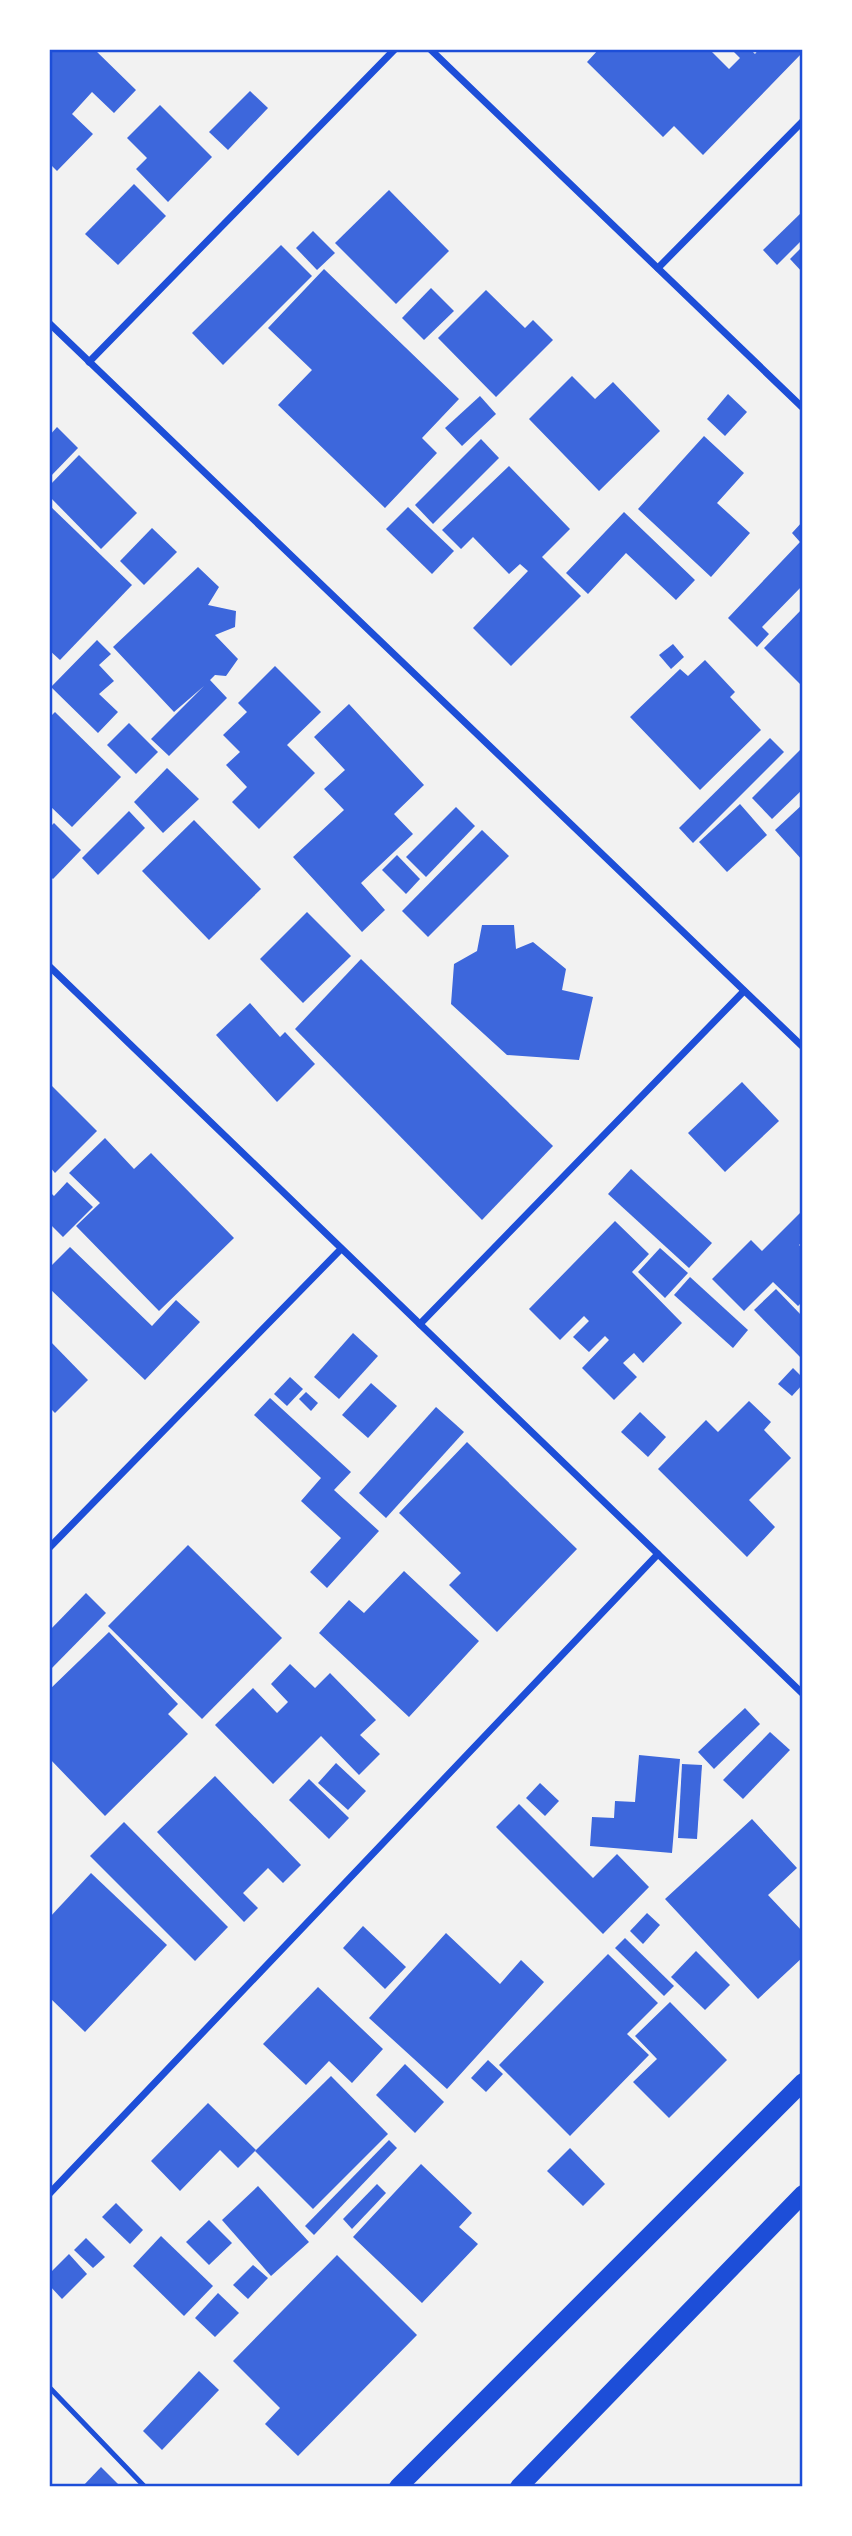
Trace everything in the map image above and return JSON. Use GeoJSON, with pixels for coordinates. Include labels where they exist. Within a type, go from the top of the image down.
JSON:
{"type":"FeatureCollection","features":[{"type":"Feature","properties":{"kind":"main road"},"geometry":{"type":"LineString","coordinates":[[398,2487],[803,2082]]}},
{"type":"Feature","properties":{"kind":"main road"},"geometry":{"type":"LineString","coordinates":[[519,2487],[803,2193]]}},
{"type":"Feature","properties":{"kind":"street"},"geometry":{"type":"LineString","coordinates":[[89,362],[395,49]]}},
{"type":"Feature","properties":{"kind":"street"},"geometry":{"type":"LineString","coordinates":[[430,49],[803,408]]}},
{"type":"Feature","properties":{"kind":"street"},"geometry":{"type":"LineString","coordinates":[[658,268],[803,121]]}},
{"type":"Feature","properties":{"kind":"street"},"geometry":{"type":"LineString","coordinates":[[49,323],[803,1047]]}},
{"type":"Feature","properties":{"kind":"street"},"geometry":{"type":"LineString","coordinates":[[49,967],[803,1694]]}},
{"type":"Feature","properties":{"kind":"street"},"geometry":{"type":"LineString","coordinates":[[420,1324],[744,991]]}},
{"type":"Feature","properties":{"kind":"street"},"geometry":{"type":"LineString","coordinates":[[49,1548],[341,1249]]}},
{"type":"Feature","properties":{"kind":"street"},"geometry":{"type":"LineString","coordinates":[[49,2194],[658,1554]]}},
{"type":"Feature","properties":{"kind":"lane"},"geometry":{"type":"LineString","coordinates":[[49,2387],[145,2487]]}},
{"type":"Feature","properties":{"kind":"building"},"geometry":{"type":"Polygon","coordinates":[[[49,49],[94,49],[136,90],[114,113],[92,92],[72,114],[93,134],[57,171],[49,163],[49,49]]]}},
{"type":"Feature","properties":{"kind":"building"},"geometry":{"type":"Polygon","coordinates":[[[599,49],[709,49],[729,69],[740,58],[731,49],[750,49],[755,54],[759,49],[803,49],[803,52],[703,155],[674,126],[663,137],[587,62],[599,49]]]}},
{"type":"Feature","properties":{"kind":"building"},"geometry":{"type":"Polygon","coordinates":[[[250,91],[268,108],[228,150],[209,132],[250,91]]]}},
{"type":"Feature","properties":{"kind":"building"},"geometry":{"type":"Polygon","coordinates":[[[160,105],[212,157],[168,202],[136,169],[147,158],[127,138],[160,105]]]}},
{"type":"Feature","properties":{"kind":"building"},"geometry":{"type":"Polygon","coordinates":[[[134,184],[166,216],[118,265],[85,234],[134,184]]]}},
{"type":"Feature","properties":{"kind":"building"},"geometry":{"type":"Polygon","coordinates":[[[389,190],[449,251],[396,304],[335,243],[389,190]]]}},
{"type":"Feature","properties":{"kind":"building"},"geometry":{"type":"Polygon","coordinates":[[[803,211],[803,239],[777,265],[763,250],[803,211]]]}},
{"type":"Feature","properties":{"kind":"building"},"geometry":{"type":"Polygon","coordinates":[[[313,231],[335,253],[317,270],[296,248],[313,231]]]}},
{"type":"Feature","properties":{"kind":"building"},"geometry":{"type":"Polygon","coordinates":[[[281,245],[312,276],[223,365],[192,333],[281,245]]]}},
{"type":"Feature","properties":{"kind":"building"},"geometry":{"type":"Polygon","coordinates":[[[803,246],[803,273],[790,259],[803,246]]]}},
{"type":"Feature","properties":{"kind":"building"},"geometry":{"type":"Polygon","coordinates":[[[324,269],[459,399],[422,438],[437,453],[385,508],[278,405],[312,370],[268,328],[324,269]]]}},
{"type":"Feature","properties":{"kind":"building"},"geometry":{"type":"Polygon","coordinates":[[[431,288],[454,311],[424,340],[402,318],[431,288]]]}},
{"type":"Feature","properties":{"kind":"building"},"geometry":{"type":"Polygon","coordinates":[[[486,290],[525,328],[533,320],[553,340],[496,397],[438,338],[486,290]]]}},
{"type":"Feature","properties":{"kind":"building"},"geometry":{"type":"Polygon","coordinates":[[[572,376],[595,399],[613,382],[660,431],[599,491],[529,419],[572,376]]]}},
{"type":"Feature","properties":{"kind":"building"},"geometry":{"type":"Polygon","coordinates":[[[728,394],[747,412],[725,436],[707,419],[728,394]]]}},
{"type":"Feature","properties":{"kind":"building"},"geometry":{"type":"Polygon","coordinates":[[[480,396],[496,414],[462,446],[445,428],[480,396]]]}},
{"type":"Feature","properties":{"kind":"building"},"geometry":{"type":"Polygon","coordinates":[[[57,427],[78,448],[49,478],[49,436],[57,427]]]}},
{"type":"Feature","properties":{"kind":"building"},"geometry":{"type":"Polygon","coordinates":[[[704,436],[744,473],[717,503],[750,533],[711,577],[638,509],[704,436]]]}},
{"type":"Feature","properties":{"kind":"building"},"geometry":{"type":"Polygon","coordinates":[[[481,439],[499,458],[433,524],[415,505],[481,439]]]}},
{"type":"Feature","properties":{"kind":"building"},"geometry":{"type":"Polygon","coordinates":[[[79,455],[137,513],[101,549],[49,496],[49,486],[79,455]]]}},
{"type":"Feature","properties":{"kind":"building"},"geometry":{"type":"Polygon","coordinates":[[[509,466],[570,529],[542,557],[581,596],[511,666],[473,628],[528,571],[520,564],[509,574],[473,537],[461,549],[442,530],[509,466]]]}},
{"type":"Feature","properties":{"kind":"building"},"geometry":{"type":"Polygon","coordinates":[[[49,505],[132,585],[60,660],[49,650],[49,505]]]}},
{"type":"Feature","properties":{"kind":"building"},"geometry":{"type":"Polygon","coordinates":[[[408,507],[454,551],[432,574],[386,529],[408,507]]]}},
{"type":"Feature","properties":{"kind":"building"},"geometry":{"type":"Polygon","coordinates":[[[624,512],[695,580],[676,600],[626,553],[588,594],[566,573],[624,512]]]}},
{"type":"Feature","properties":{"kind":"building"},"geometry":{"type":"Polygon","coordinates":[[[803,521],[803,585],[762,627],[769,634],[757,647],[728,618],[800,542],[792,533],[803,521]]]}},
{"type":"Feature","properties":{"kind":"building"},"geometry":{"type":"Polygon","coordinates":[[[152,528],[177,552],[144,585],[120,561],[152,528]]]}},
{"type":"Feature","properties":{"kind":"building"},"geometry":{"type":"Polygon","coordinates":[[[198,567],[219,587],[208,605],[236,611],[235,627],[215,635],[238,659],[226,676],[215,675],[210,680],[227,698],[169,756],[151,739],[204,686],[174,712],[113,647],[198,567]]]}},
{"type":"Feature","properties":{"kind":"building"},"geometry":{"type":"Polygon","coordinates":[[[803,608],[803,687],[764,648],[803,608]]]}},
{"type":"Feature","properties":{"kind":"building"},"geometry":{"type":"Polygon","coordinates":[[[97,640],[111,654],[99,665],[114,681],[99,694],[118,712],[98,733],[51,687],[97,640]]]}},
{"type":"Feature","properties":{"kind":"building"},"geometry":{"type":"Polygon","coordinates":[[[673,644],[684,657],[671,669],[659,655],[673,644]]]}},
{"type":"Feature","properties":{"kind":"building"},"geometry":{"type":"Polygon","coordinates":[[[705,660],[735,692],[730,697],[761,730],[700,790],[630,717],[680,669],[688,676],[705,660]]]}},
{"type":"Feature","properties":{"kind":"building"},"geometry":{"type":"Polygon","coordinates":[[[275,666],[321,712],[287,745],[315,773],[259,829],[232,802],[247,787],[226,765],[240,752],[223,735],[247,712],[238,703],[275,666]]]}},
{"type":"Feature","properties":{"kind":"building"},"geometry":{"type":"Polygon","coordinates":[[[349,704],[424,785],[394,814],[413,834],[361,883],[385,910],[362,932],[293,857],[344,810],[324,789],[345,770],[314,737],[349,704]]]}},
{"type":"Feature","properties":{"kind":"building"},"geometry":{"type":"Polygon","coordinates":[[[55,712],[121,777],[72,827],[49,805],[49,718],[55,712]]]}},
{"type":"Feature","properties":{"kind":"building"},"geometry":{"type":"Polygon","coordinates":[[[129,723],[158,752],[136,774],[107,745],[129,723]]]}},
{"type":"Feature","properties":{"kind":"building"},"geometry":{"type":"Polygon","coordinates":[[[770,738],[784,752],[693,843],[679,828],[770,738]]]}},
{"type":"Feature","properties":{"kind":"building"},"geometry":{"type":"Polygon","coordinates":[[[803,747],[803,789],[772,819],[752,798],[803,747]]]}},
{"type":"Feature","properties":{"kind":"building"},"geometry":{"type":"Polygon","coordinates":[[[167,768],[199,799],[163,833],[134,802],[167,768]]]}},
{"type":"Feature","properties":{"kind":"building"},"geometry":{"type":"Polygon","coordinates":[[[740,804],[767,835],[727,872],[699,842],[740,804]]]}},
{"type":"Feature","properties":{"kind":"building"},"geometry":{"type":"Polygon","coordinates":[[[803,804],[803,861],[775,830],[803,804]]]}},
{"type":"Feature","properties":{"kind":"building"},"geometry":{"type":"Polygon","coordinates":[[[456,807],[475,826],[426,877],[406,857],[456,807]]]}},
{"type":"Feature","properties":{"kind":"building"},"geometry":{"type":"Polygon","coordinates":[[[129,811],[145,828],[98,875],[82,858],[129,811]]]}},
{"type":"Feature","properties":{"kind":"building"},"geometry":{"type":"Polygon","coordinates":[[[194,820],[261,889],[209,940],[142,871],[194,820]]]}},
{"type":"Feature","properties":{"kind":"building"},"geometry":{"type":"Polygon","coordinates":[[[54,823],[81,850],[53,879],[49,876],[49,828],[54,823]]]}},
{"type":"Feature","properties":{"kind":"building"},"geometry":{"type":"Polygon","coordinates":[[[482,830],[509,856],[428,937],[402,911],[482,830]]]}},
{"type":"Feature","properties":{"kind":"building"},"geometry":{"type":"Polygon","coordinates":[[[397,855],[420,879],[406,894],[382,870],[397,855]]]}},
{"type":"Feature","properties":{"kind":"building"},"geometry":{"type":"Polygon","coordinates":[[[307,912],[351,956],[303,1003],[260,959],[307,912]]]}},
{"type":"Feature","properties":{"kind":"building"},"geometry":{"type":"Polygon","coordinates":[[[482,925],[514,925],[516,949],[533,942],[566,969],[562,990],[593,997],[579,1060],[507,1055],[451,1004],[454,964],[477,951],[482,925]]]}},
{"type":"Feature","properties":{"kind":"building"},"geometry":{"type":"Polygon","coordinates":[[[361,959],[553,1146],[482,1220],[295,1029],[361,959]]]}},
{"type":"Feature","properties":{"kind":"building"},"geometry":{"type":"Polygon","coordinates":[[[250,1003],[280,1037],[285,1032],[315,1064],[277,1102],[216,1035],[250,1003]]]}},
{"type":"Feature","properties":{"kind":"building"},"geometry":{"type":"Polygon","coordinates":[[[742,1082],[779,1121],[725,1172],[688,1133],[742,1082]]]}},
{"type":"Feature","properties":{"kind":"building"},"geometry":{"type":"Polygon","coordinates":[[[49,1083],[97,1131],[55,1173],[49,1166],[49,1083]]]}},
{"type":"Feature","properties":{"kind":"building"},"geometry":{"type":"Polygon","coordinates":[[[105,1138],[134,1169],[151,1153],[234,1238],[159,1311],[76,1226],[100,1203],[69,1173],[105,1138]]]}},
{"type":"Feature","properties":{"kind":"building"},"geometry":{"type":"Polygon","coordinates":[[[631,1169],[712,1243],[689,1268],[608,1194],[631,1169]]]}},
{"type":"Feature","properties":{"kind":"building"},"geometry":{"type":"Polygon","coordinates":[[[67,1182],[93,1207],[63,1237],[49,1223],[49,1191],[54,1196],[67,1182]]]}},
{"type":"Feature","properties":{"kind":"building"},"geometry":{"type":"Polygon","coordinates":[[[803,1210],[803,1241],[799,1245],[803,1249],[803,1301],[798,1306],[773,1282],[744,1311],[712,1279],[751,1240],[762,1251],[803,1210]]]}},
{"type":"Feature","properties":{"kind":"building"},"geometry":{"type":"Polygon","coordinates":[[[615,1221],[649,1254],[632,1272],[682,1323],[643,1363],[634,1353],[623,1363],[637,1377],[614,1400],[582,1368],[609,1340],[605,1336],[589,1352],[573,1337],[589,1321],[584,1316],[560,1340],[529,1309],[615,1221]]]}},
{"type":"Feature","properties":{"kind":"building"},"geometry":{"type":"Polygon","coordinates":[[[70,1247],[152,1326],[176,1300],[200,1322],[145,1380],[49,1288],[49,1268],[70,1247]]]}},
{"type":"Feature","properties":{"kind":"building"},"geometry":{"type":"Polygon","coordinates":[[[660,1248],[688,1273],[665,1298],[638,1272],[660,1248]]]}},
{"type":"Feature","properties":{"kind":"building"},"geometry":{"type":"Polygon","coordinates":[[[690,1277],[748,1330],[733,1348],[674,1295],[690,1277]]]}},
{"type":"Feature","properties":{"kind":"building"},"geometry":{"type":"Polygon","coordinates":[[[776,1289],[803,1317],[803,1360],[754,1310],[776,1289]]]}},
{"type":"Feature","properties":{"kind":"building"},"geometry":{"type":"Polygon","coordinates":[[[353,1333],[378,1356],[339,1399],[314,1377],[353,1333]]]}},
{"type":"Feature","properties":{"kind":"building"},"geometry":{"type":"Polygon","coordinates":[[[49,1340],[88,1380],[55,1413],[49,1407],[49,1340]]]}},
{"type":"Feature","properties":{"kind":"building"},"geometry":{"type":"Polygon","coordinates":[[[793,1368],[803,1378],[803,1384],[792,1396],[778,1384],[793,1368]]]}},
{"type":"Feature","properties":{"kind":"building"},"geometry":{"type":"Polygon","coordinates":[[[290,1377],[303,1389],[287,1406],[274,1394],[290,1377]]]}},
{"type":"Feature","properties":{"kind":"building"},"geometry":{"type":"Polygon","coordinates":[[[371,1383],[397,1406],[368,1438],[342,1415],[371,1383]]]}},
{"type":"Feature","properties":{"kind":"building"},"geometry":{"type":"Polygon","coordinates":[[[306,1392],[318,1403],[311,1411],[299,1399],[306,1392]]]}},
{"type":"Feature","properties":{"kind":"building"},"geometry":{"type":"Polygon","coordinates":[[[270,1398],[351,1472],[334,1490],[379,1531],[327,1588],[310,1572],[341,1538],[301,1501],[321,1478],[254,1415],[270,1398]]]}},
{"type":"Feature","properties":{"kind":"building"},"geometry":{"type":"Polygon","coordinates":[[[749,1401],[771,1422],[764,1430],[791,1458],[749,1500],[775,1527],[747,1557],[658,1469],[706,1420],[718,1432],[749,1401]]]}},
{"type":"Feature","properties":{"kind":"building"},"geometry":{"type":"Polygon","coordinates":[[[436,1407],[464,1432],[386,1518],[359,1493],[436,1407]]]}},
{"type":"Feature","properties":{"kind":"building"},"geometry":{"type":"Polygon","coordinates":[[[640,1412],[666,1437],[648,1457],[621,1432],[640,1412]]]}},
{"type":"Feature","properties":{"kind":"building"},"geometry":{"type":"Polygon","coordinates":[[[467,1442],[577,1549],[497,1632],[449,1585],[461,1573],[399,1513],[467,1442]]]}},
{"type":"Feature","properties":{"kind":"building"},"geometry":{"type":"Polygon","coordinates":[[[188,1545],[282,1638],[202,1719],[108,1626],[188,1545]]]}},
{"type":"Feature","properties":{"kind":"building"},"geometry":{"type":"Polygon","coordinates":[[[404,1571],[479,1641],[409,1717],[319,1633],[349,1600],[364,1613],[404,1571]]]}},
{"type":"Feature","properties":{"kind":"building"},"geometry":{"type":"Polygon","coordinates":[[[86,1593],[106,1613],[49,1671],[49,1631],[86,1593]]]}},
{"type":"Feature","properties":{"kind":"building"},"geometry":{"type":"Polygon","coordinates":[[[109,1632],[178,1704],[168,1714],[188,1734],[105,1816],[49,1758],[49,1690],[109,1632]]]}},
{"type":"Feature","properties":{"kind":"building"},"geometry":{"type":"Polygon","coordinates":[[[290,1664],[315,1688],[330,1673],[376,1720],[360,1735],[380,1754],[359,1775],[321,1736],[273,1784],[215,1725],[253,1688],[277,1713],[288,1702],[271,1684],[290,1664]]]}},
{"type":"Feature","properties":{"kind":"building"},"geometry":{"type":"Polygon","coordinates":[[[745,1708],[760,1724],[714,1769],[698,1752],[745,1708]]]}},
{"type":"Feature","properties":{"kind":"building"},"geometry":{"type":"Polygon","coordinates":[[[770,1732],[790,1750],[743,1799],[723,1780],[770,1732]]]}},
{"type":"Feature","properties":{"kind":"building"},"geometry":{"type":"Polygon","coordinates":[[[639,1755],[680,1759],[672,1853],[590,1846],[592,1817],[614,1818],[615,1801],[635,1802],[639,1755]]]}},
{"type":"Feature","properties":{"kind":"building"},"geometry":{"type":"Polygon","coordinates":[[[336,1763],[366,1791],[348,1810],[318,1783],[336,1763]]]}},
{"type":"Feature","properties":{"kind":"building"},"geometry":{"type":"Polygon","coordinates":[[[682,1764],[702,1765],[697,1839],[678,1838],[682,1764]]]}},
{"type":"Feature","properties":{"kind":"building"},"geometry":{"type":"Polygon","coordinates":[[[215,1776],[301,1865],[283,1883],[268,1868],[243,1893],[258,1908],[244,1922],[157,1832],[215,1776]]]}},
{"type":"Feature","properties":{"kind":"building"},"geometry":{"type":"Polygon","coordinates":[[[309,1779],[349,1818],[329,1839],[289,1800],[309,1779]]]}},
{"type":"Feature","properties":{"kind":"building"},"geometry":{"type":"Polygon","coordinates":[[[540,1783],[559,1801],[545,1816],[526,1798],[540,1783]]]}},
{"type":"Feature","properties":{"kind":"building"},"geometry":{"type":"Polygon","coordinates":[[[519,1804],[593,1878],[617,1854],[649,1887],[603,1934],[496,1827],[519,1804]]]}},
{"type":"Feature","properties":{"kind":"building"},"geometry":{"type":"Polygon","coordinates":[[[752,1819],[797,1868],[768,1895],[803,1932],[803,1957],[758,1999],[665,1899],[752,1819]]]}},
{"type":"Feature","properties":{"kind":"building"},"geometry":{"type":"Polygon","coordinates":[[[124,1822],[228,1927],[195,1961],[90,1856],[124,1822]]]}},
{"type":"Feature","properties":{"kind":"building"},"geometry":{"type":"Polygon","coordinates":[[[91,1873],[167,1945],[85,2032],[49,1997],[49,1918],[91,1873]]]}},
{"type":"Feature","properties":{"kind":"building"},"geometry":{"type":"Polygon","coordinates":[[[647,1913],[660,1925],[643,1944],[630,1931],[647,1913]]]}},
{"type":"Feature","properties":{"kind":"building"},"geometry":{"type":"Polygon","coordinates":[[[363,1926],[406,1967],[385,1989],[343,1948],[363,1926]]]}},
{"type":"Feature","properties":{"kind":"building"},"geometry":{"type":"Polygon","coordinates":[[[446,1933],[500,1984],[521,1960],[544,1982],[447,2089],[369,2018],[446,1933]]]}},
{"type":"Feature","properties":{"kind":"building"},"geometry":{"type":"Polygon","coordinates":[[[625,1938],[674,1986],[664,1996],[615,1948],[625,1938]]]}},
{"type":"Feature","properties":{"kind":"building"},"geometry":{"type":"Polygon","coordinates":[[[696,1951],[730,1985],[705,2010],[671,1977],[696,1951]]]}},
{"type":"Feature","properties":{"kind":"building"},"geometry":{"type":"Polygon","coordinates":[[[608,1954],[658,2003],[627,2034],[649,2055],[570,2136],[499,2065],[608,1954]]]}},
{"type":"Feature","properties":{"kind":"building"},"geometry":{"type":"Polygon","coordinates":[[[318,1987],[383,2049],[352,2083],[329,2061],[306,2085],[263,2044],[318,1987]]]}},
{"type":"Feature","properties":{"kind":"building"},"geometry":{"type":"Polygon","coordinates":[[[670,2002],[727,2060],[669,2118],[633,2082],[657,2059],[635,2036],[670,2002]]]}},
{"type":"Feature","properties":{"kind":"building"},"geometry":{"type":"Polygon","coordinates":[[[488,2060],[503,2074],[486,2092],[471,2078],[488,2060]]]}},
{"type":"Feature","properties":{"kind":"building"},"geometry":{"type":"Polygon","coordinates":[[[405,2064],[444,2102],[415,2133],[376,2095],[405,2064]]]}},
{"type":"Feature","properties":{"kind":"building"},"geometry":{"type":"Polygon","coordinates":[[[331,2076],[388,2134],[313,2209],[255,2151],[331,2076]]]}},
{"type":"Feature","properties":{"kind":"building"},"geometry":{"type":"Polygon","coordinates":[[[208,2103],[256,2150],[238,2168],[220,2150],[180,2191],[151,2161],[208,2103]]]}},
{"type":"Feature","properties":{"kind":"building"},"geometry":{"type":"Polygon","coordinates":[[[389,2140],[397,2148],[314,2235],[305,2226],[389,2140]]]}},
{"type":"Feature","properties":{"kind":"building"},"geometry":{"type":"Polygon","coordinates":[[[570,2148],[605,2184],[583,2206],[547,2171],[570,2148]]]}},
{"type":"Feature","properties":{"kind":"building"},"geometry":{"type":"Polygon","coordinates":[[[421,2164],[472,2213],[459,2227],[478,2244],[422,2303],[353,2237],[421,2164]]]}},
{"type":"Feature","properties":{"kind":"building"},"geometry":{"type":"Polygon","coordinates":[[[377,2184],[386,2193],[352,2229],[343,2219],[377,2184]]]}},
{"type":"Feature","properties":{"kind":"building"},"geometry":{"type":"Polygon","coordinates":[[[258,2186],[309,2242],[271,2276],[222,2220],[258,2186]]]}},
{"type":"Feature","properties":{"kind":"building"},"geometry":{"type":"Polygon","coordinates":[[[116,2203],[143,2230],[130,2244],[102,2217],[116,2203]]]}},
{"type":"Feature","properties":{"kind":"building"},"geometry":{"type":"Polygon","coordinates":[[[209,2220],[232,2243],[209,2265],[186,2242],[209,2220]]]}},
{"type":"Feature","properties":{"kind":"building"},"geometry":{"type":"Polygon","coordinates":[[[161,2236],[213,2286],[184,2316],[133,2266],[161,2236]]]}},
{"type":"Feature","properties":{"kind":"building"},"geometry":{"type":"Polygon","coordinates":[[[86,2238],[105,2257],[93,2268],[74,2250],[86,2238]]]}},
{"type":"Feature","properties":{"kind":"building"},"geometry":{"type":"Polygon","coordinates":[[[69,2254],[87,2274],[62,2299],[49,2285],[49,2274],[69,2254]]]}},
{"type":"Feature","properties":{"kind":"building"},"geometry":{"type":"Polygon","coordinates":[[[337,2255],[417,2335],[298,2456],[265,2424],[280,2408],[233,2361],[337,2255]]]}},
{"type":"Feature","properties":{"kind":"building"},"geometry":{"type":"Polygon","coordinates":[[[253,2265],[268,2278],[248,2299],[233,2285],[253,2265]]]}},
{"type":"Feature","properties":{"kind":"building"},"geometry":{"type":"Polygon","coordinates":[[[218,2293],[239,2313],[215,2337],[195,2318],[218,2293]]]}},
{"type":"Feature","properties":{"kind":"building"},"geometry":{"type":"Polygon","coordinates":[[[199,2371],[219,2390],[162,2450],[143,2431],[199,2371]]]}},
{"type":"Feature","properties":{"kind":"building"},"geometry":{"type":"Polygon","coordinates":[[[101,2467],[121,2487],[82,2487],[101,2467]]]}}]}
